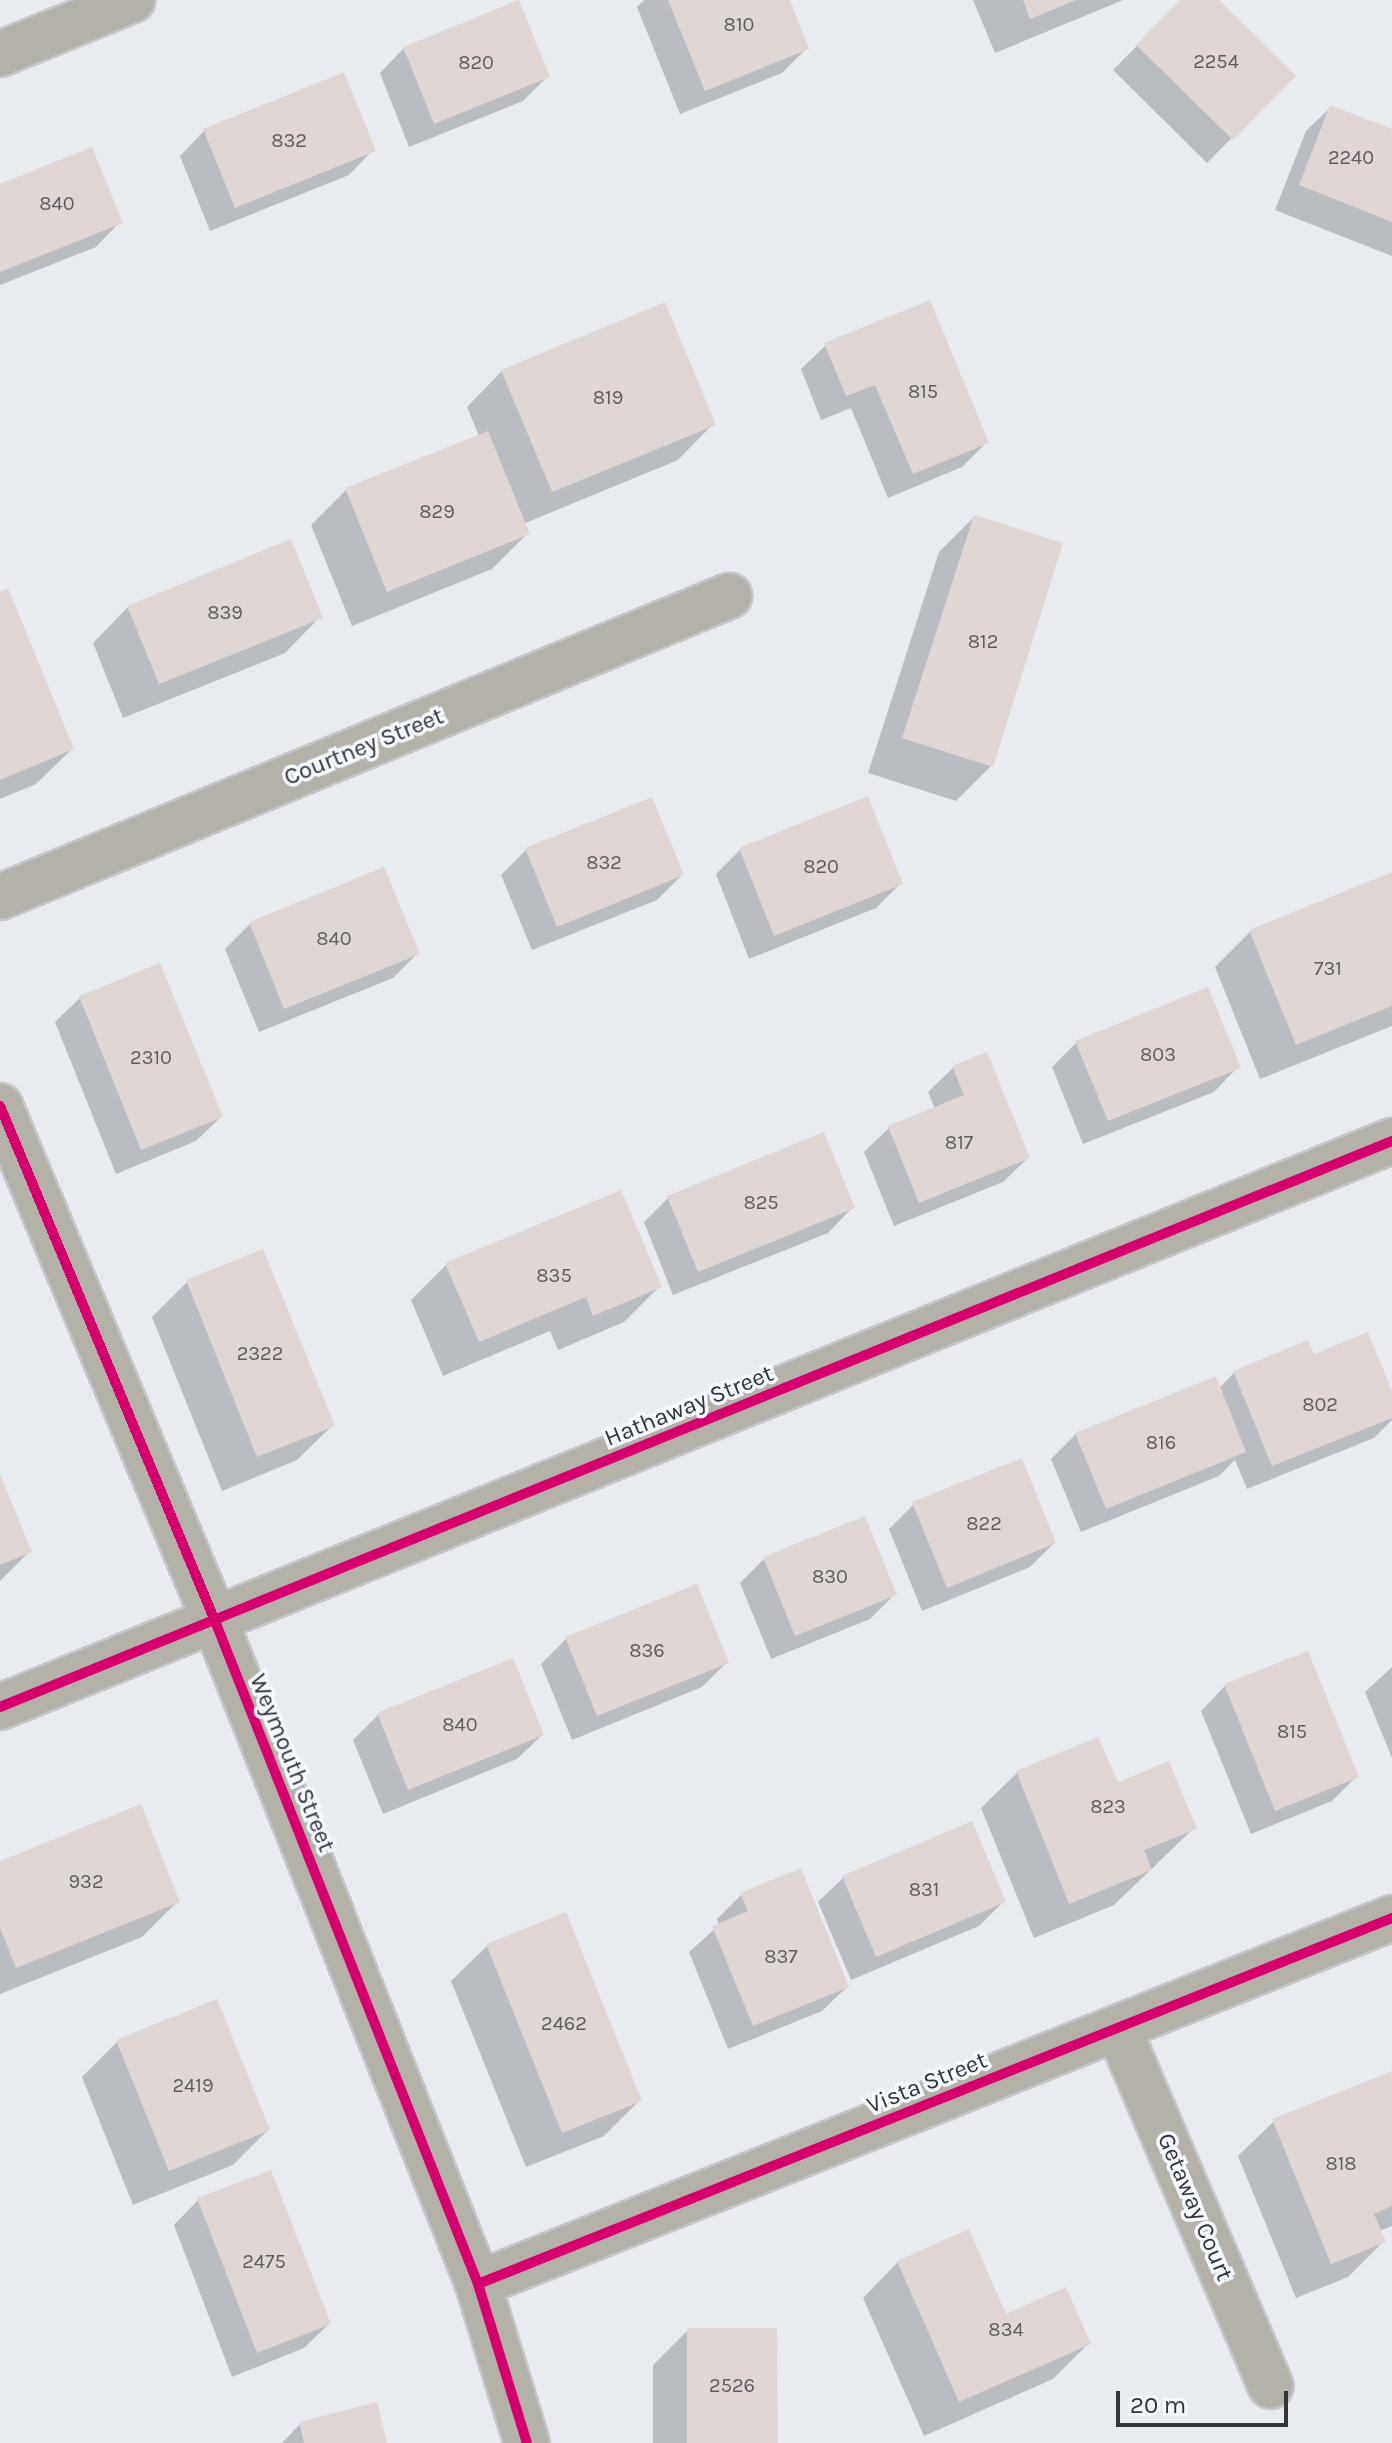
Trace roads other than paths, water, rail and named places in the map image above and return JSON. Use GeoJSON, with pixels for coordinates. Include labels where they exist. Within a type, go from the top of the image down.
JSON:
{"type":"FeatureCollection","features":[{"type":"Feature","properties":{"kind":"street"},"geometry":{"type":"LineString","coordinates":[[0,54],[132,0]]}},
{"type":"Feature","properties":{"kind":"street","name":"Courtney Street"},"geometry":{"type":"LineString","coordinates":[[0,897],[729,596]]}},
{"type":"Feature","properties":{"kind":"street","name":"Weymouth Street"},"geometry":{"type":"LineString","coordinates":[[0,1106],[215,1621],[478,2284],[527,2443]]}},
{"type":"Feature","properties":{"kind":"street","name":"Hathaway Street"},"geometry":{"type":"LineString","coordinates":[[0,1707],[1392,1141]]}},
{"type":"Feature","properties":{"kind":"street","name":"Vista Street"},"geometry":{"type":"LineString","coordinates":[[478,2284],[1392,1918]]}},
{"type":"Feature","properties":{"kind":"street","name":"Getaway Court"},"geometry":{"type":"LineString","coordinates":[[1118,2028],[1271,2386]]}}]}
